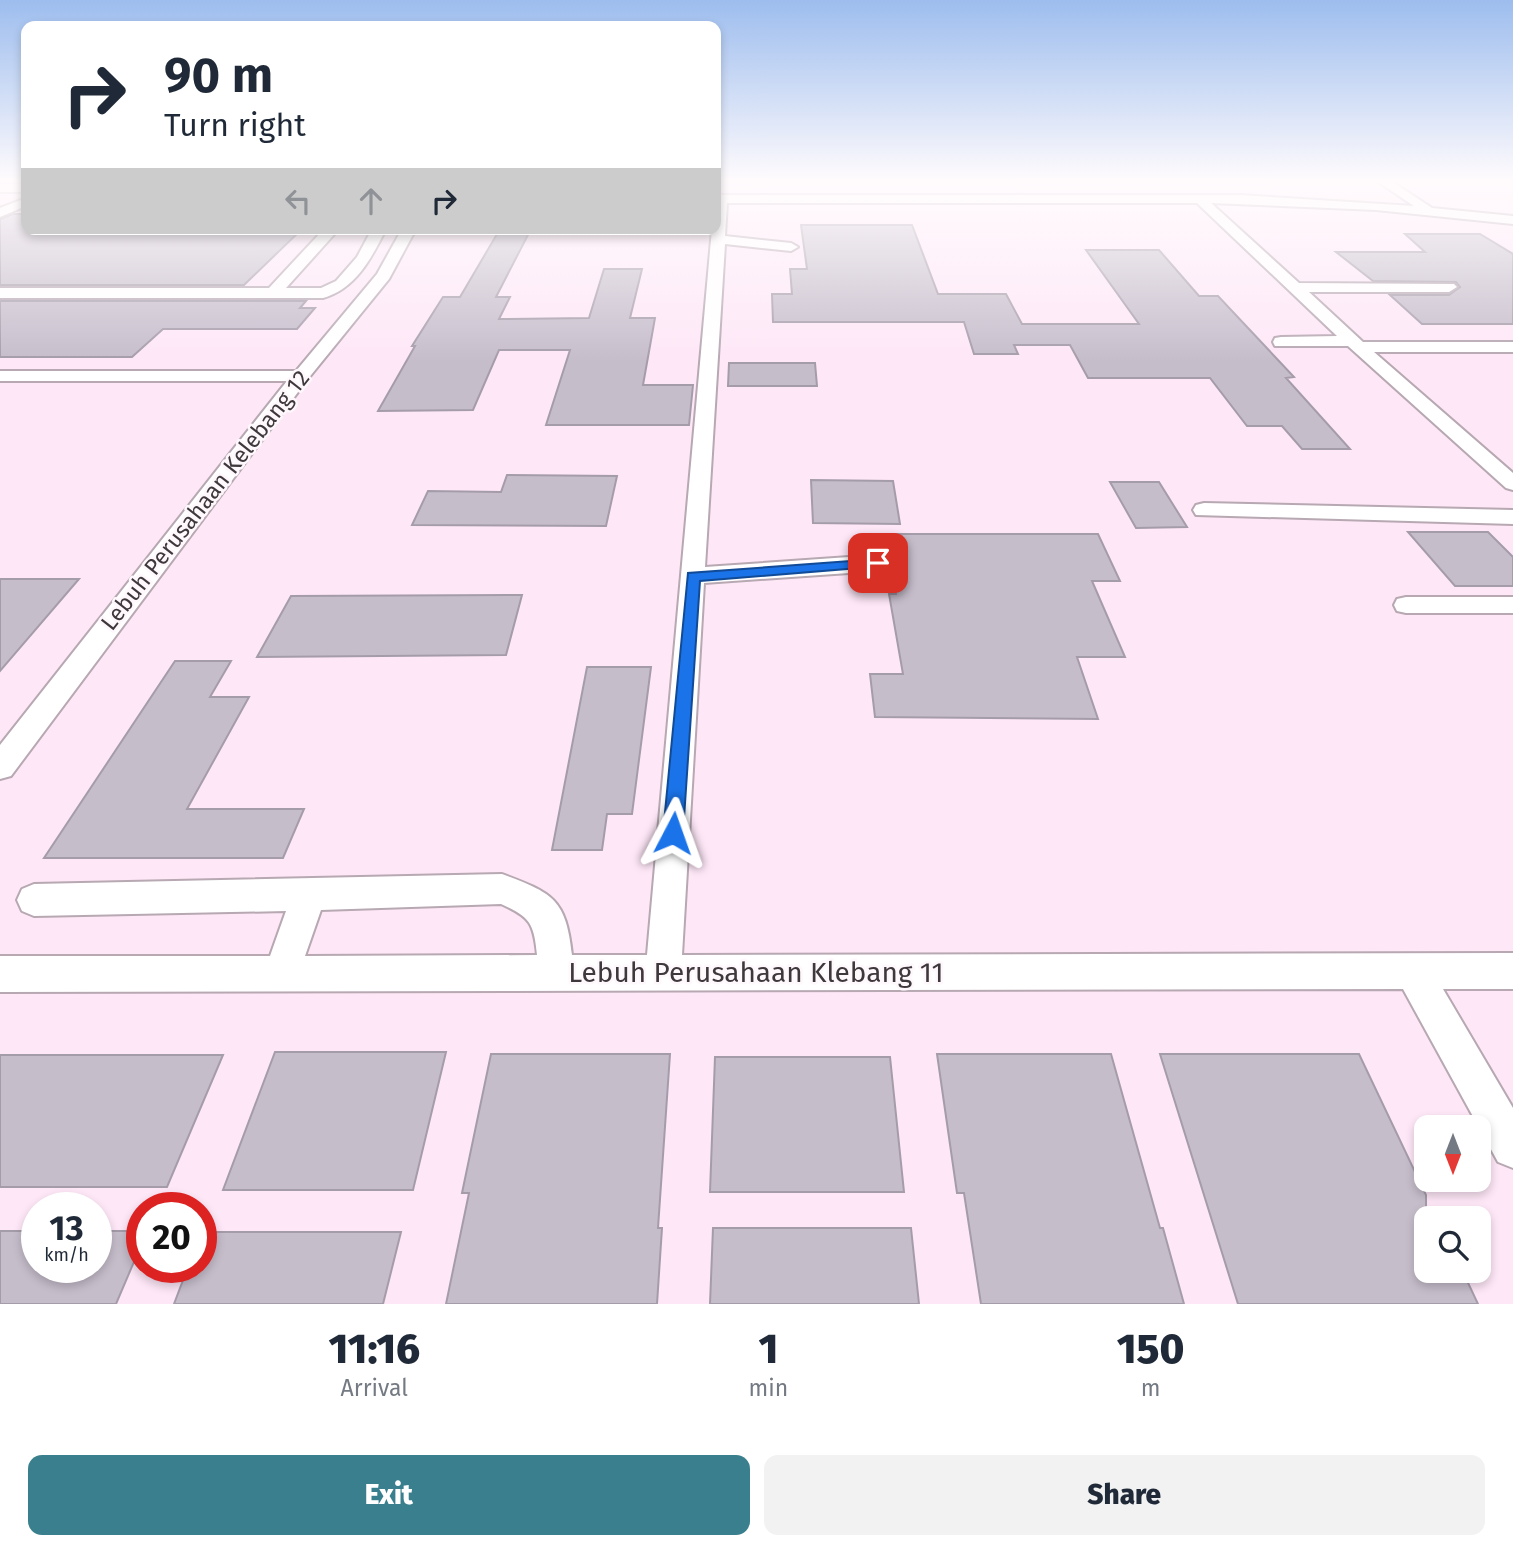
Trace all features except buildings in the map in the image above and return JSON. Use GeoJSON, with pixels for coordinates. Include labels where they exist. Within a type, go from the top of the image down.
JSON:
{"type":"FeatureCollection","features":[{"type":"Feature","properties":{"kind":"street"},"geometry":{"type":"LineString","coordinates":[[272,293],[322,240]]}},
{"type":"Feature","properties":{"kind":"street"},"geometry":{"type":"LineString","coordinates":[[0,293],[316,293],[335,289],[365,255],[373,240]]}},
{"type":"Feature","properties":{"kind":"street","name":"Lebuh Perusahaan Kelebang 12"},"geometry":{"type":"LineString","coordinates":[[0,767],[301,376],[384,276],[401,240]]}},
{"type":"Feature","properties":{"kind":"street"},"geometry":{"type":"LineString","coordinates":[[663,972],[718,240]]}},
{"type":"Feature","properties":{"kind":"street"},"geometry":{"type":"LineString","coordinates":[[726,240],[791,247]]}},
{"type":"Feature","properties":{"kind":"street"},"geometry":{"type":"LineString","coordinates":[[1295,288],[1449,287]]}},
{"type":"Feature","properties":{"kind":"street"},"geometry":{"type":"LineString","coordinates":[[1281,342],[1513,347]]}},
{"type":"Feature","properties":{"kind":"street"},"geometry":{"type":"LineString","coordinates":[[0,376],[301,376]]}},
{"type":"Feature","properties":{"kind":"street"},"geometry":{"type":"LineString","coordinates":[[1483,457],[1513,457]]}},
{"type":"Feature","properties":{"kind":"street"},"geometry":{"type":"LineString","coordinates":[[1204,510],[1513,517]]}},
{"type":"Feature","properties":{"kind":"street"},"geometry":{"type":"LineString","coordinates":[[693,576],[878,563]]}},
{"type":"Feature","properties":{"kind":"street"},"geometry":{"type":"LineString","coordinates":[[1406,605],[1513,605]]}},
{"type":"Feature","properties":{"kind":"street"},"geometry":{"type":"LineString","coordinates":[[34,900],[502,889],[536,903],[552,928],[556,972]]}},
{"type":"Feature","properties":{"kind":"street"},"geometry":{"type":"LineString","coordinates":[[281,974],[309,895]]}},
{"type":"Feature","properties":{"kind":"street","name":"Lebuh Perusahaan Klebang 11"},"geometry":{"type":"LineString","coordinates":[[0,974],[1513,971]]}},
{"type":"Feature","properties":{"kind":"street"},"geometry":{"type":"LineString","coordinates":[[1413,972],[1513,1147]]}},
{"type":"Feature","properties":{"kind":"lane"},"geometry":{"type":"LineString","coordinates":[[1243,240],[1513,484]]}},
{"type":"Feature","properties":{"kind":"shaded area"},"geometry":{"type":"Polygon","coordinates":[[[0,240],[1513,240],[1513,1304],[0,1304],[0,240]]]}},
{"type":"Feature","properties":{"kind":"route"},"geometry":{"type":"LineString","coordinates":[[673,833],[693,576],[878,563]]}}]}
